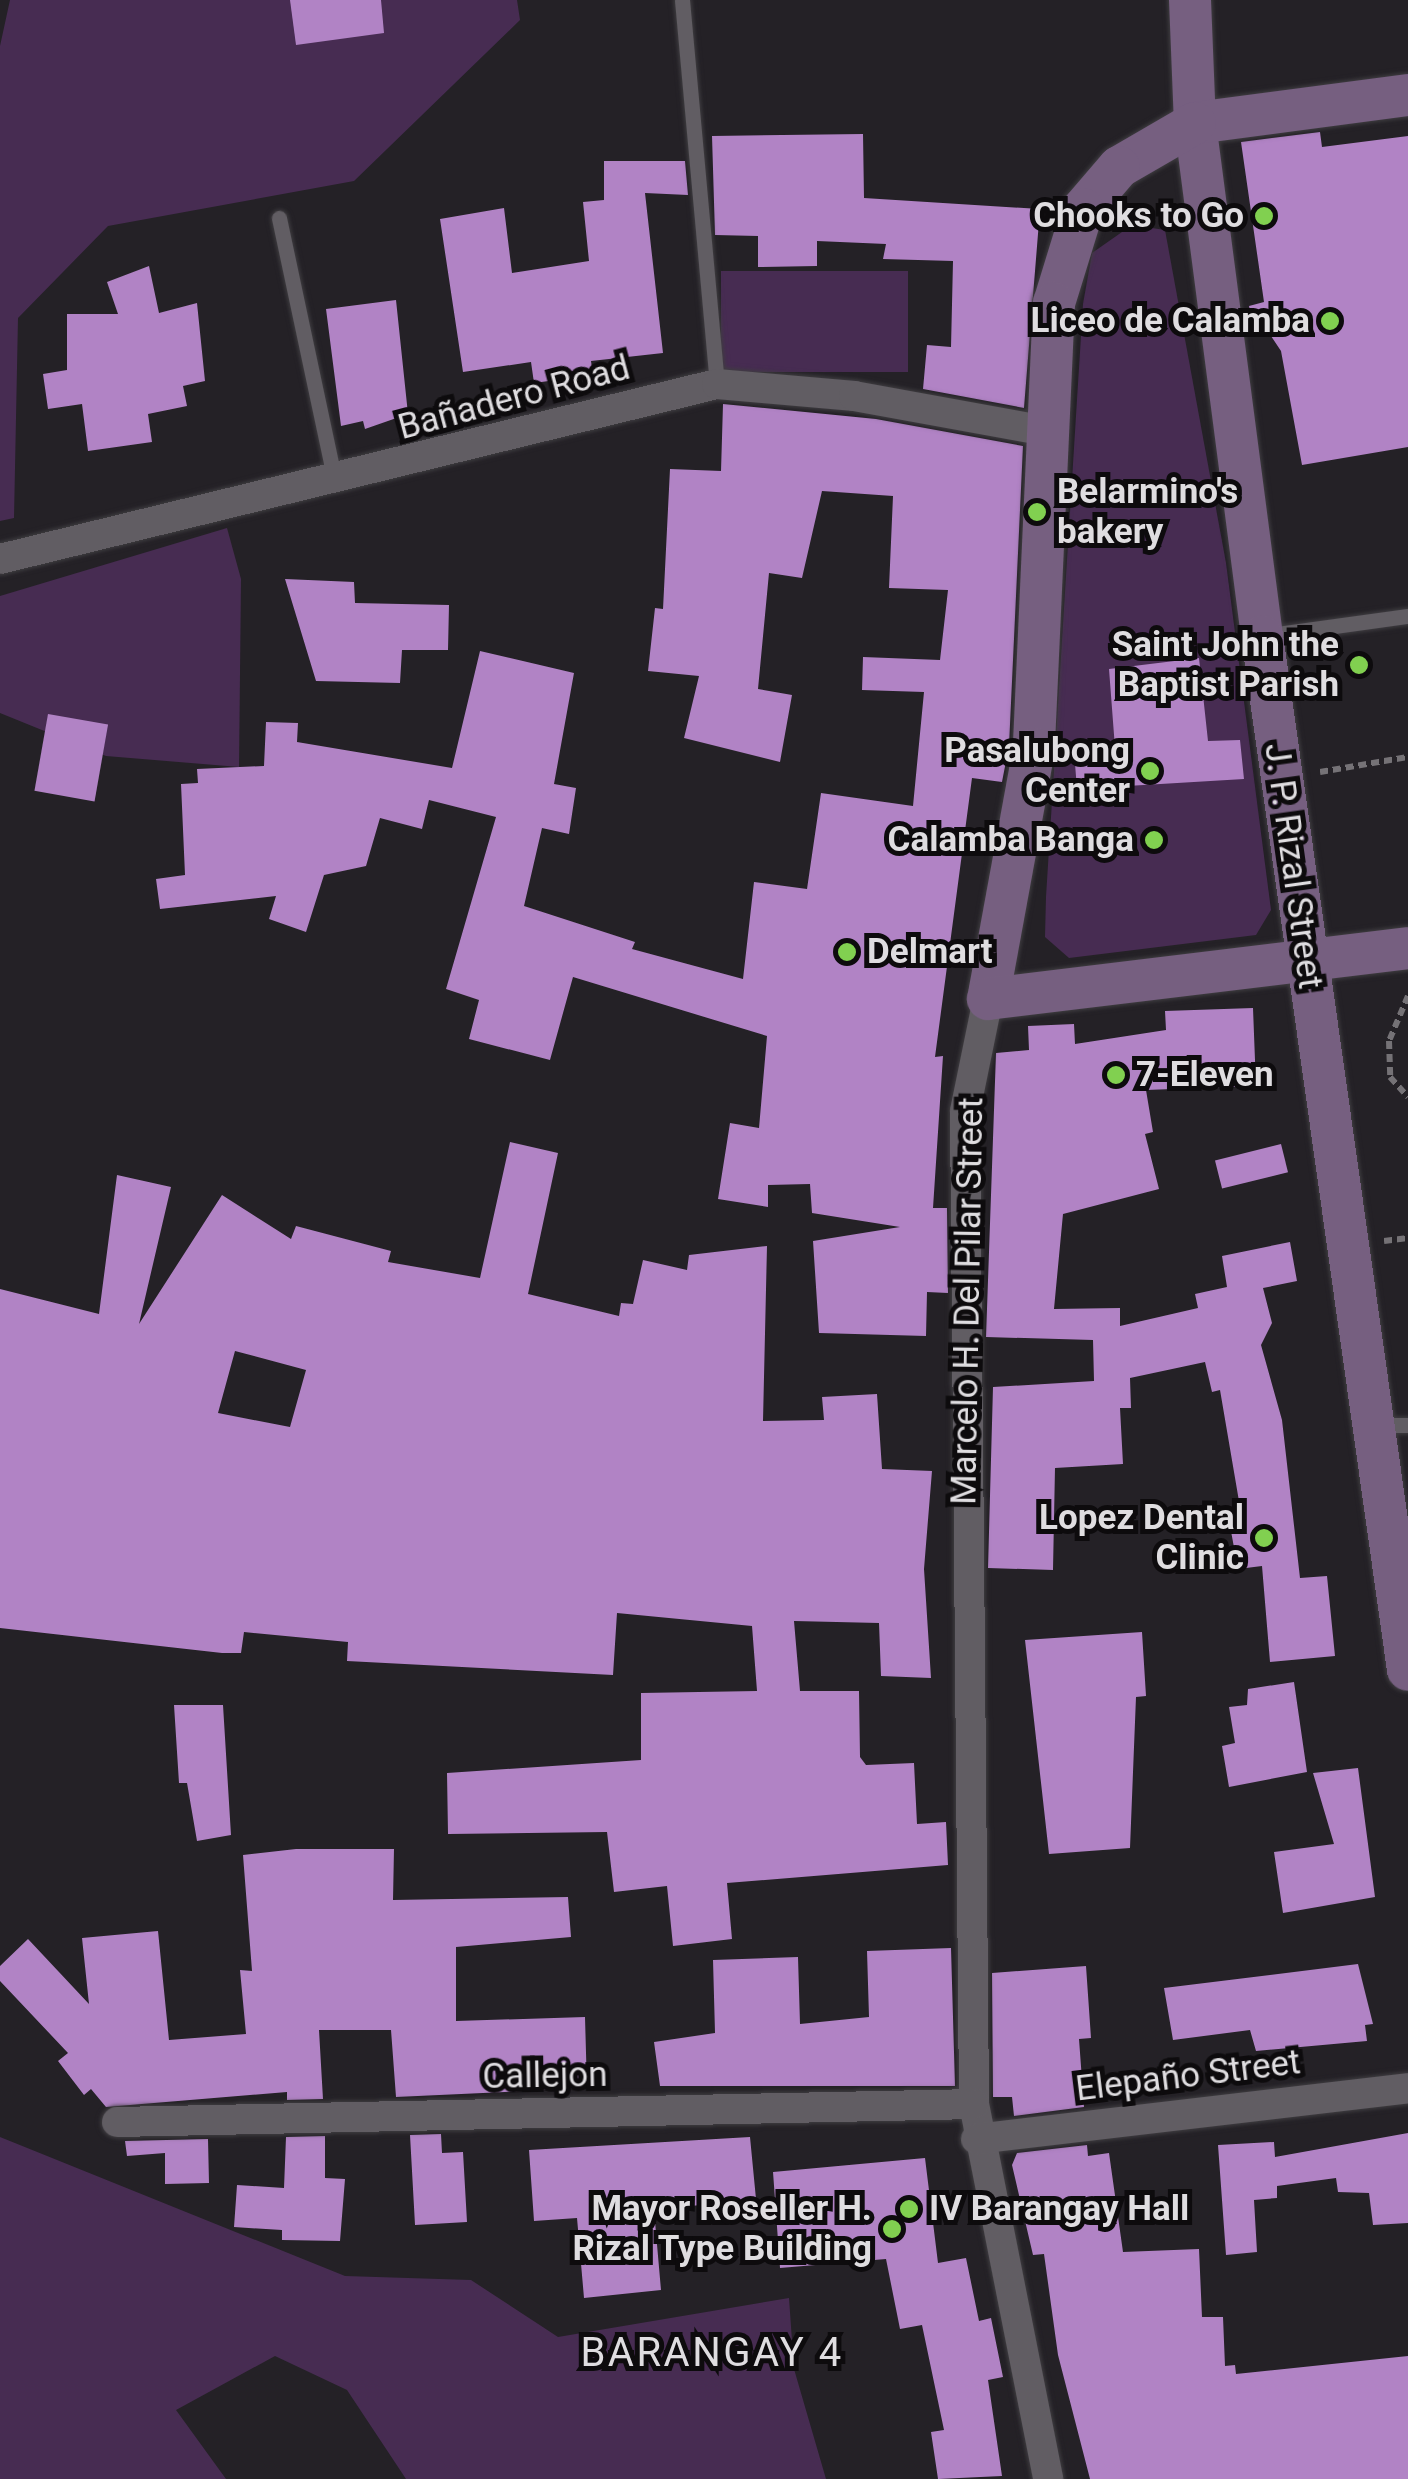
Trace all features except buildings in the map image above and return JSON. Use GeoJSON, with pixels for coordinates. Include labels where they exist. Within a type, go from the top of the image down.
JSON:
{"type":"FeatureCollection","features":[{"type":"Feature","properties":{"kind":"main road","name":"J. P. Rizal Street"},"geometry":{"type":"LineString","coordinates":[[1190,0],[1195,123],[1304,958],[1392,1425],[1408,1670]]}},
{"type":"Feature","properties":{"kind":"main road"},"geometry":{"type":"LineString","coordinates":[[1195,123],[1408,95]]}},
{"type":"Feature","properties":{"kind":"main road","name":"Marcelo H. Del Pilar Street"},"geometry":{"type":"LineString","coordinates":[[988,999],[1034,749],[1052,432],[1054,303],[1083,209],[1119,167],[1195,123]]}},
{"type":"Feature","properties":{"kind":"main road"},"geometry":{"type":"LineString","coordinates":[[988,999],[1408,948]]}},
{"type":"Feature","properties":{"kind":"street","name":"Bañadero Road"},"geometry":{"type":"LineString","coordinates":[[0,559],[336,482],[717,384],[854,396],[1052,432]]}},
{"type":"Feature","properties":{"kind":"street","name":"Marcelo H. Del Pilar Street"},"geometry":{"type":"LineString","coordinates":[[988,999],[965,1110],[974,2104],[976,2139],[1048,2479]]}},
{"type":"Feature","properties":{"kind":"street","name":"Elepaño Street"},"geometry":{"type":"LineString","coordinates":[[976,2139],[1408,2088]]}},
{"type":"Feature","properties":{"kind":"street","name":"Callejon"},"geometry":{"type":"LineString","coordinates":[[116,2122],[974,2104]]}},
{"type":"Feature","properties":{"kind":"lane"},"geometry":{"type":"LineString","coordinates":[[682,0],[717,384]]}},
{"type":"Feature","properties":{"kind":"lane"},"geometry":{"type":"LineString","coordinates":[[279,218],[336,482]]}},
{"type":"Feature","properties":{"kind":"lane"},"geometry":{"type":"LineString","coordinates":[[1262,636],[1408,616]]}},
{"type":"Feature","properties":{"kind":"path"},"geometry":{"type":"LineString","coordinates":[[1281,780],[1408,758]]}},
{"type":"Feature","properties":{"kind":"path"},"geometry":{"type":"LineString","coordinates":[[1408,996],[1389,1041],[1390,1076],[1408,1097]]}},
{"type":"Feature","properties":{"kind":"shaded area"},"geometry":{"type":"Polygon","coordinates":[[[10,0],[517,0],[520,20],[354,181],[108,226],[18,318],[14,518],[0,521],[0,46],[10,0]]]}},
{"type":"Feature","properties":{"kind":"shaded area"},"geometry":{"type":"Polygon","coordinates":[[[1132,225],[1165,230],[1226,563],[1271,910],[1256,935],[1069,958],[1045,937],[1083,304],[1092,253],[1132,225]]]}},
{"type":"Feature","properties":{"kind":"shaded area"},"geometry":{"type":"Polygon","coordinates":[[[721,271],[908,271],[908,372],[721,372],[721,271]]]}},
{"type":"Feature","properties":{"kind":"shaded area"},"geometry":{"type":"Polygon","coordinates":[[[227,528],[241,579],[239,767],[106,756],[0,713],[0,596],[227,528]]]}},
{"type":"Feature","properties":{"kind":"shaded area"},"geometry":{"type":"Polygon","coordinates":[[[0,2137],[345,2276],[471,2280],[558,2337],[789,2298],[794,2369],[826,2479],[406,2479],[347,2390],[275,2356],[176,2410],[226,2479],[0,2479],[0,2137]]]}},
{"type":"Feature","properties":{"kind":"place","name":"Chooks to Go"},"geometry":{"type":"Point","coordinates":[1264,216]}},
{"type":"Feature","properties":{"kind":"place","name":"Liceo de Calamba"},"geometry":{"type":"Point","coordinates":[1330,321]}},
{"type":"Feature","properties":{"kind":"place","name":"Belarmino's bakery"},"geometry":{"type":"Point","coordinates":[1037,512]}},
{"type":"Feature","properties":{"kind":"place","name":"Saint John the Baptist Parish"},"geometry":{"type":"Point","coordinates":[1359,665]}},
{"type":"Feature","properties":{"kind":"place","name":"Pasalubong Center"},"geometry":{"type":"Point","coordinates":[1150,771]}},
{"type":"Feature","properties":{"kind":"place","name":"Calamba Banga"},"geometry":{"type":"Point","coordinates":[1154,840]}},
{"type":"Feature","properties":{"kind":"place","name":"Delmart"},"geometry":{"type":"Point","coordinates":[847,952]}},
{"type":"Feature","properties":{"kind":"place","name":"7-Eleven"},"geometry":{"type":"Point","coordinates":[1116,1075]}},
{"type":"Feature","properties":{"kind":"place","name":"Lopez Dental Clinic"},"geometry":{"type":"Point","coordinates":[1264,1538]}},
{"type":"Feature","properties":{"kind":"place","name":"IV Barangay Hall"},"geometry":{"type":"Point","coordinates":[909,2209]}},
{"type":"Feature","properties":{"kind":"place","name":"Mayor Roseller H. Rizal Type Building"},"geometry":{"type":"Point","coordinates":[892,2229]}},
{"type":"Feature","properties":{"kind":"district","name":"BARANGAY 4"},"geometry":{"type":"Point","coordinates":[712,2353]}}]}
